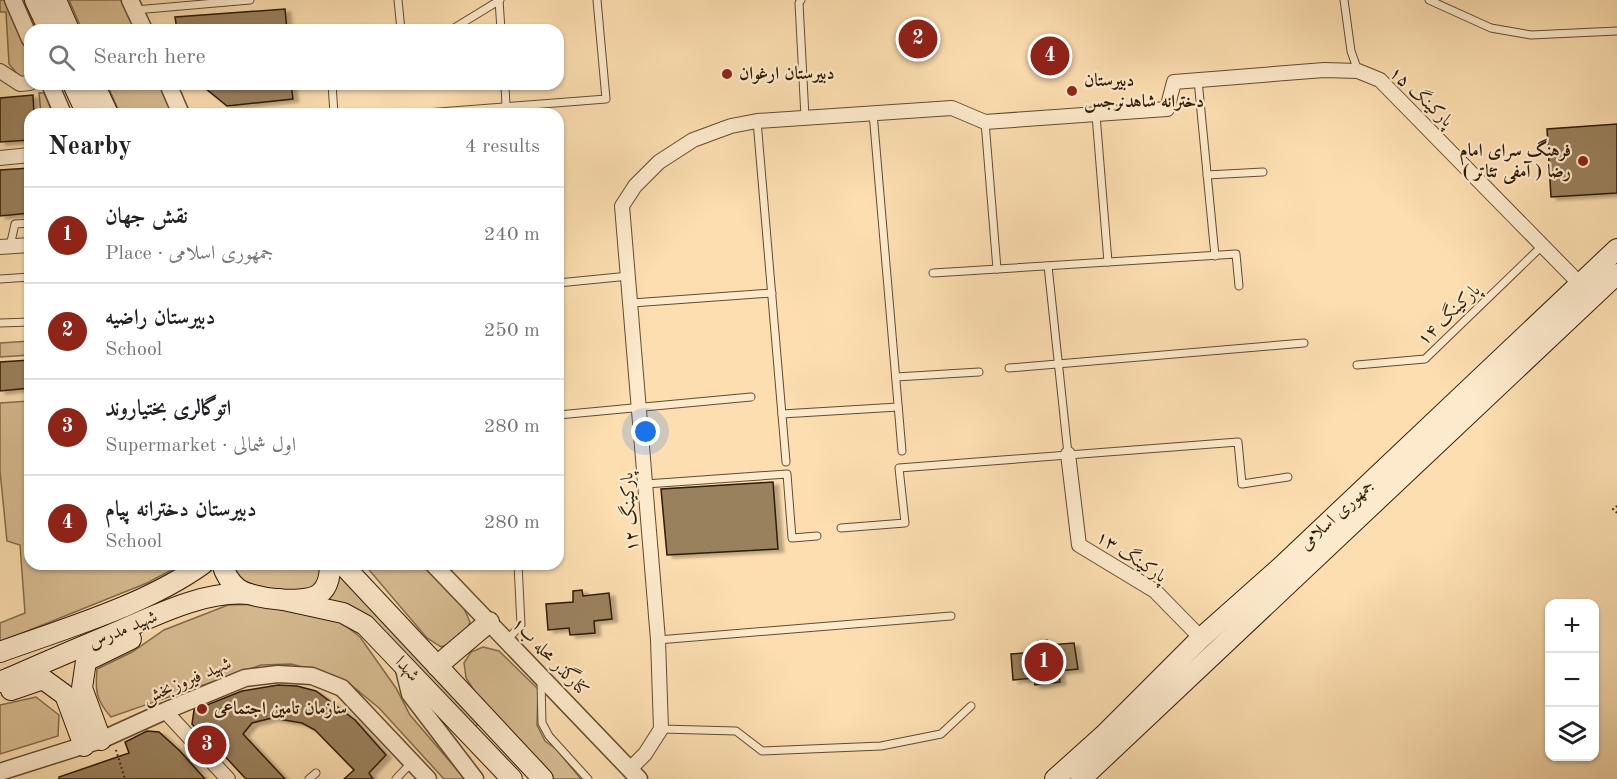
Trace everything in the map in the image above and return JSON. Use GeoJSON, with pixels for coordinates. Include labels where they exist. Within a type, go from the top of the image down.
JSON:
{"type":"FeatureCollection","features":[{"type":"Feature","properties":{"kind":"main road"},"geometry":{"type":"LineString","coordinates":[[35,0],[46,24]]}},
{"type":"Feature","properties":{"kind":"main road"},"geometry":{"type":"LineString","coordinates":[[56,0],[66,24]]}},
{"type":"Feature","properties":{"kind":"main road"},"geometry":{"type":"LineString","coordinates":[[76,90],[84,108]]}},
{"type":"Feature","properties":{"kind":"main road"},"geometry":{"type":"LineString","coordinates":[[97,90],[105,108]]}},
{"type":"Feature","properties":{"kind":"main road","name":"جمهوری اسلامی"},"geometry":{"type":"LineString","coordinates":[[1081,779],[1483,388],[1617,249]]}},
{"type":"Feature","properties":{"kind":"main road","name":"جمهوری اسلامی"},"geometry":{"type":"LineString","coordinates":[[1055,779],[1104,735],[1201,638],[1483,388],[1617,274]]}},
{"type":"Feature","properties":{"kind":"main road","name":"شهید مدرس"},"geometry":{"type":"LineString","coordinates":[[0,652],[148,595],[194,570]]}},
{"type":"Feature","properties":{"kind":"main road"},"geometry":{"type":"LineString","coordinates":[[224,570],[227,577],[238,589],[249,594]]}},
{"type":"Feature","properties":{"kind":"main road"},"geometry":{"type":"LineString","coordinates":[[279,599],[304,599],[318,596],[328,583],[329,570]]}},
{"type":"Feature","properties":{"kind":"main road","name":"شهدا"},"geometry":{"type":"LineString","coordinates":[[348,570],[543,779]]}},
{"type":"Feature","properties":{"kind":"main road","name":"شهید مدرس"},"geometry":{"type":"LineString","coordinates":[[0,682],[159,614],[219,594],[231,592],[279,599]]}},
{"type":"Feature","properties":{"kind":"main road","name":"شهدا"},"geometry":{"type":"LineString","coordinates":[[279,599],[344,613],[354,618],[378,637],[512,779]]}},
{"type":"Feature","properties":{"kind":"main road"},"geometry":{"type":"LineString","coordinates":[[99,741],[82,688],[86,661],[135,637],[159,614]]}},
{"type":"Feature","properties":{"kind":"main road"},"geometry":{"type":"LineString","coordinates":[[436,666],[489,622]]}},
{"type":"Feature","properties":{"kind":"main road"},"geometry":{"type":"LineString","coordinates":[[0,693],[43,679],[65,695],[99,741]]}},
{"type":"Feature","properties":{"kind":"street"},"geometry":{"type":"LineString","coordinates":[[14,0],[24,24]]}},
{"type":"Feature","properties":{"kind":"street"},"geometry":{"type":"LineString","coordinates":[[132,5],[141,24]]}},
{"type":"Feature","properties":{"kind":"street"},"geometry":{"type":"LineString","coordinates":[[757,121],[952,108],[985,122],[1096,115],[1167,109],[1174,82],[1324,70],[1358,71]]}},
{"type":"Feature","properties":{"kind":"street"},"geometry":{"type":"LineString","coordinates":[[0,71],[20,84],[24,84]]}},
{"type":"Feature","properties":{"kind":"street","name":"پارکینگ ۱۵"},"geometry":{"type":"LineString","coordinates":[[1358,71],[1380,80],[1581,285]]}},
{"type":"Feature","properties":{"kind":"street"},"geometry":{"type":"LineString","coordinates":[[53,90],[60,108]]}},
{"type":"Feature","properties":{"kind":"street"},"geometry":{"type":"LineString","coordinates":[[171,90],[179,108]]}},
{"type":"Feature","properties":{"kind":"street","name":"پارکینگ ۱۲"},"geometry":{"type":"LineString","coordinates":[[661,729],[658,640],[632,303],[622,206],[635,186],[659,162],[693,140],[731,126],[757,121]]}},
{"type":"Feature","properties":{"kind":"street"},"geometry":{"type":"LineString","coordinates":[[0,158],[24,156]]}},
{"type":"Feature","properties":{"kind":"street"},"geometry":{"type":"LineString","coordinates":[[5,246],[24,244]]}},
{"type":"Feature","properties":{"kind":"street","name":"پارکینگ ۱۳"},"geometry":{"type":"LineString","coordinates":[[1068,454],[1079,545],[1155,591],[1201,638]]}},
{"type":"Feature","properties":{"kind":"street","name":"کنارگذر محله ب۱"},"geometry":{"type":"LineString","coordinates":[[439,570],[634,774]]}},
{"type":"Feature","properties":{"kind":"street"},"geometry":{"type":"LineString","coordinates":[[403,665],[410,694],[475,779]]}},
{"type":"Feature","properties":{"kind":"street","name":"شهید فیروزبخش"},"geometry":{"type":"LineString","coordinates":[[0,772],[99,741],[244,678],[278,674],[312,676],[342,688],[428,779]]}},
{"type":"Feature","properties":{"kind":"street"},"geometry":{"type":"LineString","coordinates":[[165,711],[228,779]]}},
{"type":"Feature","properties":{"kind":"street"},"geometry":{"type":"LineString","coordinates":[[634,774],[661,729]]}},
{"type":"Feature","properties":{"kind":"lane"},"geometry":{"type":"LineString","coordinates":[[132,5],[250,0]]}},
{"type":"Feature","properties":{"kind":"lane"},"geometry":{"type":"LineString","coordinates":[[398,0],[400,24]]}},
{"type":"Feature","properties":{"kind":"lane"},"geometry":{"type":"LineString","coordinates":[[461,24],[500,0],[501,24]]}},
{"type":"Feature","properties":{"kind":"lane"},"geometry":{"type":"LineString","coordinates":[[494,108],[606,99],[597,0]]}},
{"type":"Feature","properties":{"kind":"lane"},"geometry":{"type":"LineString","coordinates":[[801,0],[799,3],[805,117]]}},
{"type":"Feature","properties":{"kind":"lane"},"geometry":{"type":"LineString","coordinates":[[1344,0],[1351,51],[1358,71]]}},
{"type":"Feature","properties":{"kind":"lane"},"geometry":{"type":"LineString","coordinates":[[1429,0],[1491,28],[1531,35],[1617,30]]}},
{"type":"Feature","properties":{"kind":"lane"},"geometry":{"type":"LineString","coordinates":[[1198,80],[1215,255]]}},
{"type":"Feature","properties":{"kind":"lane"},"geometry":{"type":"LineString","coordinates":[[332,90],[334,108]]}},
{"type":"Feature","properties":{"kind":"lane"},"geometry":{"type":"LineString","coordinates":[[505,90],[506,107]]}},
{"type":"Feature","properties":{"kind":"lane"},"geometry":{"type":"LineString","coordinates":[[873,113],[902,451]]}},
{"type":"Feature","properties":{"kind":"lane"},"geometry":{"type":"LineString","coordinates":[[1096,115],[1108,262]]}},
{"type":"Feature","properties":{"kind":"lane"},"geometry":{"type":"LineString","coordinates":[[757,121],[786,462]]}},
{"type":"Feature","properties":{"kind":"lane"},"geometry":{"type":"LineString","coordinates":[[985,122],[998,269]]}},
{"type":"Feature","properties":{"kind":"lane"},"geometry":{"type":"LineString","coordinates":[[1208,175],[1263,172]]}},
{"type":"Feature","properties":{"kind":"lane"},"geometry":{"type":"LineString","coordinates":[[5,246],[15,224],[24,223]]}},
{"type":"Feature","properties":{"kind":"lane","name":"پارکینگ ۱۴"},"geometry":{"type":"LineString","coordinates":[[1357,365],[1425,359],[1543,245]]}},
{"type":"Feature","properties":{"kind":"lane"},"geometry":{"type":"LineString","coordinates":[[933,273],[1236,254],[1239,286]]}},
{"type":"Feature","properties":{"kind":"lane"},"geometry":{"type":"LineString","coordinates":[[1048,266],[1068,454]]}},
{"type":"Feature","properties":{"kind":"lane"},"geometry":{"type":"LineString","coordinates":[[564,282],[629,276]]}},
{"type":"Feature","properties":{"kind":"lane"},"geometry":{"type":"LineString","coordinates":[[0,279],[24,277]]}},
{"type":"Feature","properties":{"kind":"lane"},"geometry":{"type":"LineString","coordinates":[[632,303],[771,293]]}},
{"type":"Feature","properties":{"kind":"lane"},"geometry":{"type":"LineString","coordinates":[[0,323],[24,322]]}},
{"type":"Feature","properties":{"kind":"lane"},"geometry":{"type":"LineString","coordinates":[[1009,368],[1304,343]]}},
{"type":"Feature","properties":{"kind":"lane"},"geometry":{"type":"LineString","coordinates":[[896,377],[979,372]]}},
{"type":"Feature","properties":{"kind":"lane"},"geometry":{"type":"LineString","coordinates":[[564,414],[751,397]]}},
{"type":"Feature","properties":{"kind":"lane"},"geometry":{"type":"LineString","coordinates":[[782,414],[898,407]]}},
{"type":"Feature","properties":{"kind":"lane"},"geometry":{"type":"LineString","coordinates":[[841,528],[904,523],[899,468],[1238,442],[1242,484],[1288,477]]}},
{"type":"Feature","properties":{"kind":"lane"},"geometry":{"type":"LineString","coordinates":[[646,484],[787,474],[792,538],[817,536]]}},
{"type":"Feature","properties":{"kind":"lane"},"geometry":{"type":"LineString","coordinates":[[507,640],[521,625],[518,570]]}},
{"type":"Feature","properties":{"kind":"lane"},"geometry":{"type":"LineString","coordinates":[[658,640],[951,616]]}},
{"type":"Feature","properties":{"kind":"lane"},"geometry":{"type":"LineString","coordinates":[[541,675],[542,723],[549,736],[588,779]]}},
{"type":"Feature","properties":{"kind":"lane"},"geometry":{"type":"LineString","coordinates":[[661,729],[736,731],[762,752],[881,746],[941,734],[971,706]]}},
{"type":"Feature","properties":{"kind":"lane"},"geometry":{"type":"LineString","coordinates":[[396,779],[413,761]]}},
{"type":"Feature","properties":{"kind":"lane"},"geometry":{"type":"LineString","coordinates":[[309,779],[316,773]]}},
{"type":"Feature","properties":{"kind":"path"},"geometry":{"type":"LineString","coordinates":[[1617,506],[1613,509],[1617,513]]}},
{"type":"Feature","properties":{"kind":"path"},"geometry":{"type":"LineString","coordinates":[[99,741],[125,779]]}},
{"type":"Feature","properties":{"kind":"shaded area"},"geometry":{"type":"Polygon","coordinates":[[[0,0],[10,0],[24,34],[24,79],[9,64],[6,12],[0,12],[0,0]]]}},
{"type":"Feature","properties":{"kind":"shaded area"},"geometry":{"type":"Polygon","coordinates":[[[69,0],[123,0],[134,24],[79,24],[69,0]]]}},
{"type":"Feature","properties":{"kind":"shaded area"},"geometry":{"type":"Polygon","coordinates":[[[110,90],[166,90],[174,108],[117,108],[110,90]]]}},
{"type":"Feature","properties":{"kind":"shaded area"},"geometry":{"type":"Polygon","coordinates":[[[39,93],[44,93],[50,108],[40,108],[39,93]]]}},
{"type":"Feature","properties":{"kind":"shaded area"},"geometry":{"type":"Polygon","coordinates":[[[24,341],[24,355],[0,357],[0,343],[24,341]]]}},
{"type":"Feature","properties":{"kind":"shaded area"},"geometry":{"type":"Polygon","coordinates":[[[24,401],[24,570],[172,570],[147,583],[0,642],[0,623],[25,613],[20,545],[7,541],[0,471],[0,403],[24,401]]]}},
{"type":"Feature","properties":{"kind":"shaded area"},"geometry":{"type":"Polygon","coordinates":[[[234,570],[321,570],[321,579],[315,588],[279,591],[256,587],[234,570]]]}},
{"type":"Feature","properties":{"kind":"shaded area"},"geometry":{"type":"Polygon","coordinates":[[[339,570],[480,722],[473,729],[395,646],[322,603],[335,589],[339,570]]]}},
{"type":"Feature","properties":{"kind":"shaded area"},"geometry":{"type":"Polygon","coordinates":[[[369,570],[431,570],[462,604],[470,622],[463,635],[441,647],[427,638],[369,570]]]}},
{"type":"Feature","properties":{"kind":"shaded area"},"geometry":{"type":"Polygon","coordinates":[[[262,604],[338,620],[360,637],[396,688],[410,715],[465,779],[444,779],[379,708],[346,681],[291,664],[261,665],[111,717],[102,705],[96,683],[97,669],[132,652],[164,630],[228,605],[262,604]]]}},
{"type":"Feature","properties":{"kind":"shaded area"},"geometry":{"type":"Polygon","coordinates":[[[483,647],[499,651],[538,689],[537,725],[545,741],[556,749],[581,779],[553,779],[477,695],[466,678],[464,663],[471,652],[483,647]]]}},
{"type":"Feature","properties":{"kind":"shaded area"},"geometry":{"type":"Polygon","coordinates":[[[36,697],[59,715],[58,736],[0,754],[0,705],[36,697]]]}},
{"type":"Feature","properties":{"kind":"building"},"geometry":{"type":"Polygon","coordinates":[[[285,9],[286,24],[176,24],[175,17],[285,9]]]}},
{"type":"Feature","properties":{"kind":"building"},"geometry":{"type":"Polygon","coordinates":[[[207,90],[292,90],[293,99],[227,106],[207,90]]]}},
{"type":"Feature","properties":{"kind":"building"},"geometry":{"type":"Polygon","coordinates":[[[33,95],[34,108],[24,108],[24,140],[0,142],[0,98],[33,95]]]}},
{"type":"Feature","properties":{"kind":"building","name":"فرهنگ سرای امام رضا ( آمفی تئاتر )"},"geometry":{"type":"Polygon","coordinates":[[[1617,124],[1617,193],[1551,197],[1547,129],[1617,124]]]}},
{"type":"Feature","properties":{"kind":"building"},"geometry":{"type":"Polygon","coordinates":[[[24,168],[24,214],[0,216],[0,170],[24,168]]]}},
{"type":"Feature","properties":{"kind":"building"},"geometry":{"type":"Polygon","coordinates":[[[24,360],[24,389],[0,391],[0,362],[24,360]]]}},
{"type":"Feature","properties":{"kind":"building"},"geometry":{"type":"Polygon","coordinates":[[[773,482],[778,549],[667,555],[661,489],[773,482]]]}},
{"type":"Feature","properties":{"kind":"building"},"geometry":{"type":"Polygon","coordinates":[[[582,590],[583,596],[609,593],[612,619],[594,621],[595,633],[570,635],[569,628],[548,630],[546,604],[573,602],[573,591],[582,590]]]}},
{"type":"Feature","properties":{"kind":"building"},"geometry":{"type":"Polygon","coordinates":[[[1047,640],[1048,645],[1074,643],[1078,669],[1059,671],[1060,682],[1035,685],[1034,678],[1013,680],[1011,654],[1038,652],[1038,641],[1047,640]]]}},
{"type":"Feature","properties":{"kind":"building"},"geometry":{"type":"Polygon","coordinates":[[[278,685],[297,686],[316,691],[355,720],[386,755],[369,773],[373,779],[344,779],[354,770],[315,730],[302,723],[272,718],[252,723],[243,734],[285,779],[246,779],[220,751],[217,754],[192,724],[194,710],[242,691],[278,685]]]}},
{"type":"Feature","properties":{"kind":"building"},"geometry":{"type":"Polygon","coordinates":[[[147,731],[159,732],[205,779],[59,779],[59,777],[129,753],[125,742],[147,731]]]}},
{"type":"Feature","properties":{"kind":"place","name":"دبیرستان راضیه"},"geometry":{"type":"Point","coordinates":[918,39]}},
{"type":"Feature","properties":{"kind":"place","name":"دبیرستان دخترانه پیام"},"geometry":{"type":"Point","coordinates":[1050,56]}},
{"type":"Feature","properties":{"kind":"place","name":"دبیرستان ارغوان"},"geometry":{"type":"Point","coordinates":[727,74]}},
{"type":"Feature","properties":{"kind":"place","name":"دبیرستان دخترانه شاهدنرجس"},"geometry":{"type":"Point","coordinates":[1072,91]}},
{"type":"Feature","properties":{"kind":"place","name":"فرهنگ سرای امام رضا ( آمفی تئاتر )"},"geometry":{"type":"Point","coordinates":[1583,161]}},
{"type":"Feature","properties":{"kind":"place","name":"نقش جهان"},"geometry":{"type":"Point","coordinates":[1044,662]}},
{"type":"Feature","properties":{"kind":"place","name":"سازمان تامین اجتماعی"},"geometry":{"type":"Point","coordinates":[202,709]}},
{"type":"Feature","properties":{"kind":"place","name":"اتوگالری بختیاروند"},"geometry":{"type":"Point","coordinates":[207,745]}}]}
